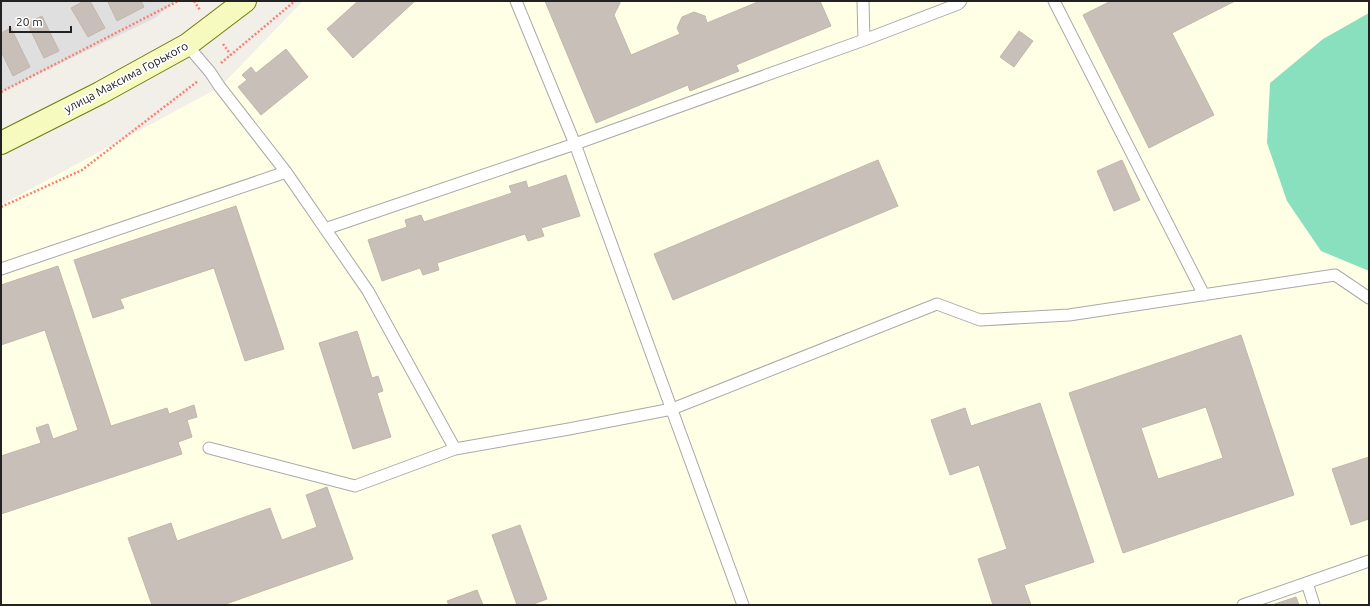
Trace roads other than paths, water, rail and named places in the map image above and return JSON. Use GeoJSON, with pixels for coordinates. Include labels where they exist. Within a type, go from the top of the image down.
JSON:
{"type":"FeatureCollection","features":[{"type":"Feature","properties":{"kind":"main road","name":"улица Максима Горького"},"geometry":{"type":"LineString","coordinates":[[1,143],[100,93],[187,45],[245,1]]}},
{"type":"Feature","properties":{"kind":"lane"},"geometry":{"type":"LineString","coordinates":[[516,1],[575,144],[743,605]]}},
{"type":"Feature","properties":{"kind":"lane"},"geometry":{"type":"LineString","coordinates":[[863,1],[864,40]]}},
{"type":"Feature","properties":{"kind":"lane"},"geometry":{"type":"LineString","coordinates":[[325,229],[575,144],[864,40],[958,4],[961,1]]}},
{"type":"Feature","properties":{"kind":"lane"},"geometry":{"type":"LineString","coordinates":[[1054,1],[1204,295]]}},
{"type":"Feature","properties":{"kind":"lane"},"geometry":{"type":"LineString","coordinates":[[187,45],[210,72],[286,172],[368,291],[455,449]]}},
{"type":"Feature","properties":{"kind":"lane"},"geometry":{"type":"LineString","coordinates":[[1,269],[286,172]]}},
{"type":"Feature","properties":{"kind":"lane"},"geometry":{"type":"LineString","coordinates":[[209,448],[355,486],[455,449],[672,409],[937,304],[980,320],[1069,315],[1335,275],[1369,298]]}},
{"type":"Feature","properties":{"kind":"lane"},"geometry":{"type":"LineString","coordinates":[[1243,605],[1369,561]]}},
{"type":"Feature","properties":{"kind":"lane"},"geometry":{"type":"LineString","coordinates":[[1307,583],[1314,605]]}}]}
